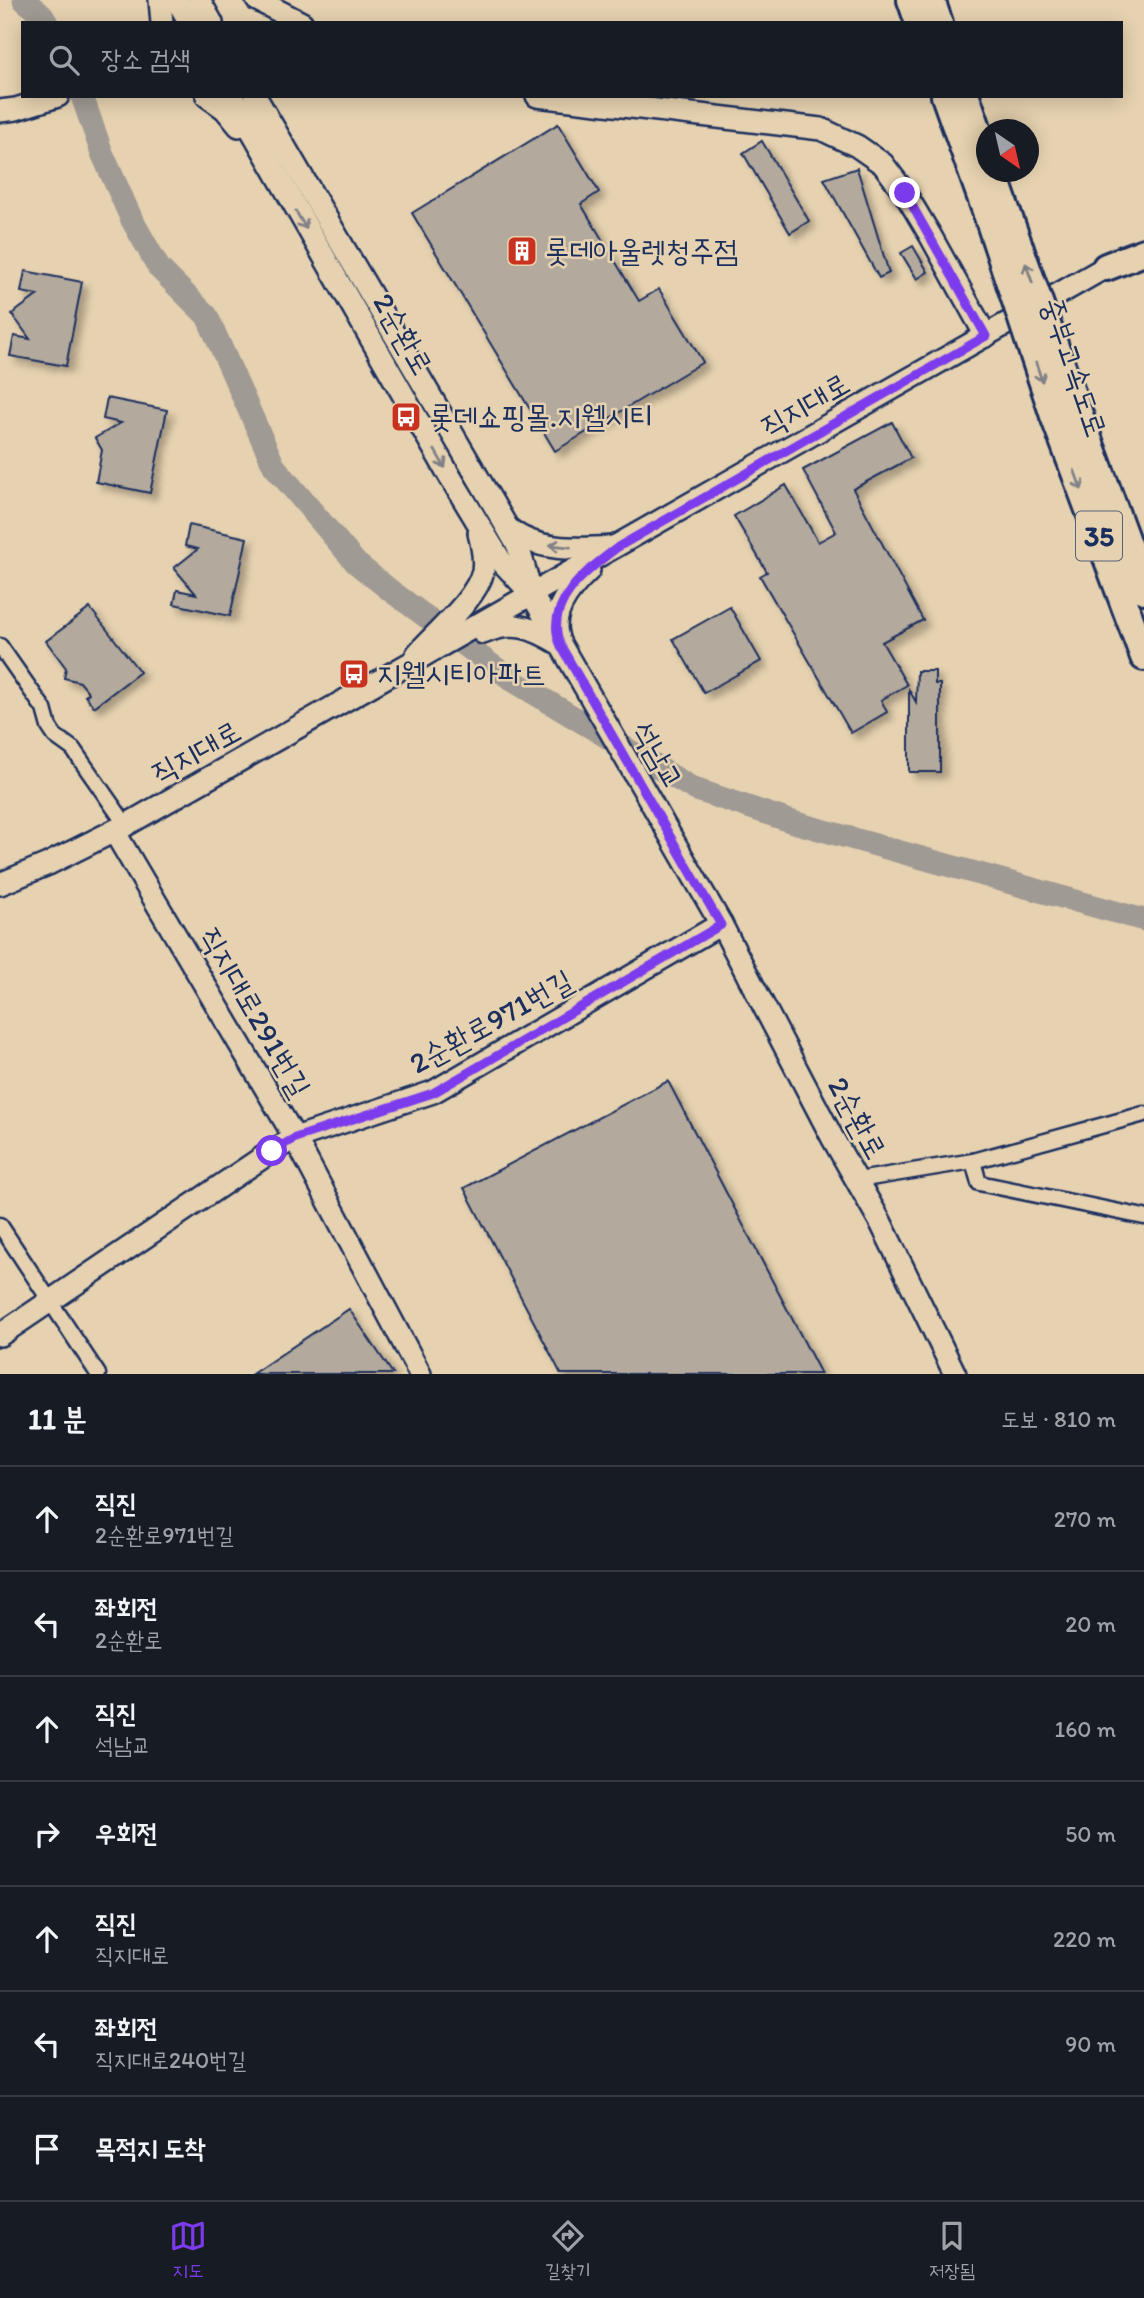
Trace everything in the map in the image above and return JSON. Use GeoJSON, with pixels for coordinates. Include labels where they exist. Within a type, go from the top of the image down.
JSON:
{"type":"FeatureCollection","features":[{"type":"Feature","properties":{"kind":"highway"},"geometry":{"type":"LineString","coordinates":[[911,0],[918,21]]}},
{"type":"Feature","properties":{"kind":"highway"},"geometry":{"type":"LineString","coordinates":[[931,0],[938,21]]}},
{"type":"Feature","properties":{"kind":"highway","name":"중부고속도로"},"geometry":{"type":"LineString","coordinates":[[946,98],[996,209],[1065,411],[1144,657]]}},
{"type":"Feature","properties":{"kind":"highway"},"geometry":{"type":"LineString","coordinates":[[967,98],[976,126]]}},
{"type":"Feature","properties":{"kind":"highway","name":"중부고속도로"},"geometry":{"type":"LineString","coordinates":[[994,182],[996,209]]}},
{"type":"Feature","properties":{"kind":"highway"},"geometry":{"type":"LineString","coordinates":[[1107,267],[1144,252]]}},
{"type":"Feature","properties":{"kind":"highway","name":"중부고속도로"},"geometry":{"type":"LineString","coordinates":[[1065,411],[1144,590]]}},
{"type":"Feature","properties":{"kind":"street"},"geometry":{"type":"LineString","coordinates":[[160,0],[162,21]]}},
{"type":"Feature","properties":{"kind":"street"},"geometry":{"type":"LineString","coordinates":[[177,0],[189,21]]}},
{"type":"Feature","properties":{"kind":"street"},"geometry":{"type":"LineString","coordinates":[[199,0],[211,21]]}},
{"type":"Feature","properties":{"kind":"street"},"geometry":{"type":"LineString","coordinates":[[257,0],[295,21]]}},
{"type":"Feature","properties":{"kind":"street"},"geometry":{"type":"LineString","coordinates":[[8,110],[51,98]]}},
{"type":"Feature","properties":{"kind":"street"},"geometry":{"type":"LineString","coordinates":[[210,98],[225,109],[238,124],[286,194]]}},
{"type":"Feature","properties":{"kind":"street","name":"2순환로"},"geometry":{"type":"LineString","coordinates":[[233,98],[476,520],[501,561],[533,595]]}},
{"type":"Feature","properties":{"kind":"street","name":"2순환로"},"geometry":{"type":"LineString","coordinates":[[256,98],[518,546],[533,595],[561,645]]}},
{"type":"Feature","properties":{"kind":"street"},"geometry":{"type":"LineString","coordinates":[[269,98],[277,135]]}},
{"type":"Feature","properties":{"kind":"street"},"geometry":{"type":"LineString","coordinates":[[554,98],[821,129],[857,146],[883,164],[905,193],[986,336]]}},
{"type":"Feature","properties":{"kind":"street","name":"직지대로"},"geometry":{"type":"LineString","coordinates":[[0,884],[48,864],[120,828],[413,664],[494,622],[533,595],[1144,245]]}},
{"type":"Feature","properties":{"kind":"street"},"geometry":{"type":"LineString","coordinates":[[413,664],[430,639],[475,591],[483,571],[483,549],[476,520]]}},
{"type":"Feature","properties":{"kind":"street"},"geometry":{"type":"LineString","coordinates":[[507,527],[527,541],[545,545],[618,547]]}},
{"type":"Feature","properties":{"kind":"street"},"geometry":{"type":"LineString","coordinates":[[561,645],[556,635],[555,621],[563,602],[583,575],[618,547]]}},
{"type":"Feature","properties":{"kind":"street"},"geometry":{"type":"LineString","coordinates":[[494,622],[521,626],[545,635],[561,645]]}},
{"type":"Feature","properties":{"kind":"street","name":"석남교"},"geometry":{"type":"LineString","coordinates":[[561,645],[702,893]]}},
{"type":"Feature","properties":{"kind":"street"},"geometry":{"type":"LineString","coordinates":[[0,646],[44,709],[49,727],[55,736],[73,749],[120,828]]}},
{"type":"Feature","properties":{"kind":"street","name":"직지대로291번길"},"geometry":{"type":"LineString","coordinates":[[120,828],[295,1138],[420,1374]]}},
{"type":"Feature","properties":{"kind":"street","name":"2순환로"},"geometry":{"type":"LineString","coordinates":[[702,893],[887,1234],[955,1374]]}},
{"type":"Feature","properties":{"kind":"street","name":"2순환로971번길"},"geometry":{"type":"LineString","coordinates":[[0,1335],[272,1151],[295,1138],[433,1093],[721,925]]}},
{"type":"Feature","properties":{"kind":"street"},"geometry":{"type":"LineString","coordinates":[[858,1180],[973,1161],[1144,1114]]}},
{"type":"Feature","properties":{"kind":"street"},"geometry":{"type":"LineString","coordinates":[[973,1161],[979,1183],[1144,1217]]}},
{"type":"Feature","properties":{"kind":"street"},"geometry":{"type":"LineString","coordinates":[[0,1226],[98,1374]]}},
{"type":"Feature","properties":{"kind":"building","name":"롯데아울렛청주점"},"geometry":{"type":"Polygon","coordinates":[[[558,124],[599,192],[581,204],[639,301],[659,289],[703,362],[555,451],[412,213],[558,124]]]}},
{"type":"Feature","properties":{"kind":"building"},"geometry":{"type":"Polygon","coordinates":[[[762,141],[809,221],[790,233],[743,153],[762,141]]]}},
{"type":"Feature","properties":{"kind":"building"},"geometry":{"type":"Polygon","coordinates":[[[857,168],[889,273],[879,278],[824,179],[857,168]]]}},
{"type":"Feature","properties":{"kind":"building"},"geometry":{"type":"Polygon","coordinates":[[[913,246],[928,272],[917,279],[901,253],[913,246]]]}},
{"type":"Feature","properties":{"kind":"building"},"geometry":{"type":"Polygon","coordinates":[[[25,271],[82,282],[66,366],[10,356],[14,336],[30,339],[12,314],[38,295],[21,292],[25,271]]]}},
{"type":"Feature","properties":{"kind":"building"},"geometry":{"type":"Polygon","coordinates":[[[107,398],[167,410],[150,493],[96,482],[102,450],[95,438],[121,423],[103,419],[107,398]]]}},
{"type":"Feature","properties":{"kind":"building"},"geometry":{"type":"Polygon","coordinates":[[[892,422],[911,458],[853,489],[923,620],[882,642],[907,685],[881,700],[887,712],[851,733],[760,576],[767,572],[734,516],[786,485],[818,542],[836,532],[803,470],[892,422]]]}},
{"type":"Feature","properties":{"kind":"building"},"geometry":{"type":"Polygon","coordinates":[[[189,525],[247,538],[230,616],[174,604],[177,590],[196,594],[174,568],[198,549],[185,546],[189,525]]]}},
{"type":"Feature","properties":{"kind":"building"},"geometry":{"type":"Polygon","coordinates":[[[730,607],[761,661],[704,693],[673,639],[730,607]]]}},
{"type":"Feature","properties":{"kind":"building"},"geometry":{"type":"Polygon","coordinates":[[[90,608],[140,672],[94,707],[85,696],[89,693],[80,682],[64,678],[66,668],[46,641],[90,608]]]}},
{"type":"Feature","properties":{"kind":"building"},"geometry":{"type":"Polygon","coordinates":[[[917,671],[935,671],[935,684],[940,684],[940,772],[909,772],[909,690],[916,702],[917,671]]]}},
{"type":"Feature","properties":{"kind":"building"},"geometry":{"type":"Polygon","coordinates":[[[668,1081],[821,1374],[561,1374],[464,1188],[668,1081]]]}},
{"type":"Feature","properties":{"kind":"building"},"geometry":{"type":"Polygon","coordinates":[[[349,1309],[393,1374],[252,1374],[349,1309]]]}},
{"type":"Feature","properties":{"kind":"waterway"},"geometry":{"type":"LineString","coordinates":[[24,0],[46,21]]}},
{"type":"Feature","properties":{"kind":"waterway"},"geometry":{"type":"LineString","coordinates":[[83,98],[102,153],[132,220],[159,268],[207,316],[274,466],[356,563],[391,591],[515,682],[694,789],[793,822],[1144,920]]}},
{"type":"Feature","properties":{"kind":"place","name":"롯데아울렛청주점"},"geometry":{"type":"Point","coordinates":[522,251]}},
{"type":"Feature","properties":{"kind":"place","name":"롯데쇼핑몰.지웰시티"},"geometry":{"type":"Point","coordinates":[406,417]}},
{"type":"Feature","properties":{"kind":"place","name":"지웰시티아파트"},"geometry":{"type":"Point","coordinates":[354,674]}},
{"type":"Feature","properties":{"kind":"route"},"geometry":{"type":"LineString","coordinates":[[272,1151],[295,1138],[433,1093],[721,925],[561,646],[556,635],[555,621],[563,602],[576,583],[594,564],[618,547],[986,336],[905,193]]}}]}
